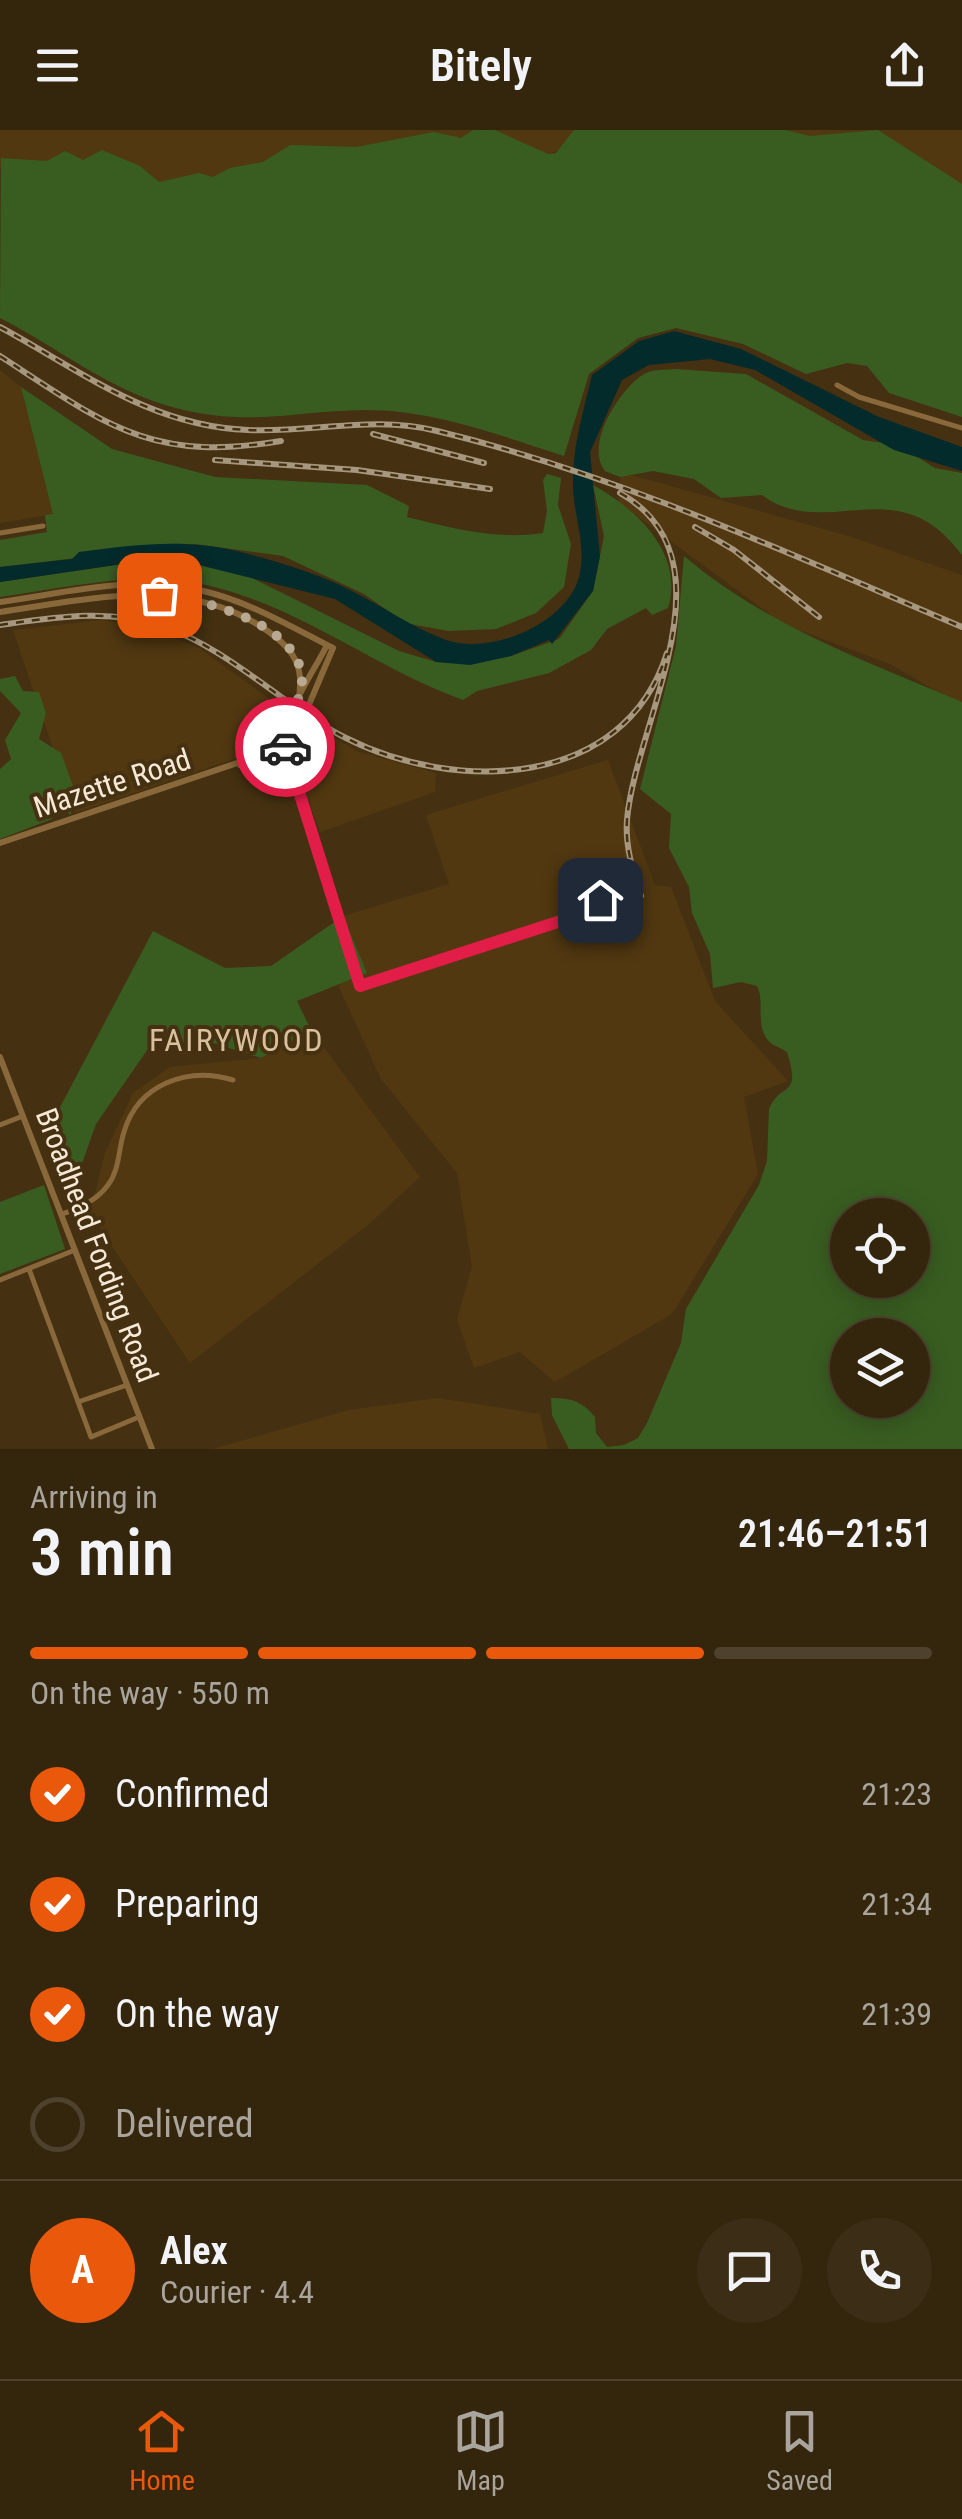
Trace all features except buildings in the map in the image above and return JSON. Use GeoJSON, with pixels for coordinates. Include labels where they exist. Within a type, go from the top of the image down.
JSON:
{"type":"FeatureCollection","features":[{"type":"Feature","properties":{"kind":"street"},"geometry":{"type":"LineString","coordinates":[[837,385],[858,397],[962,428]]}},
{"type":"Feature","properties":{"kind":"street"},"geometry":{"type":"LineString","coordinates":[[0,533],[43,526]]}},
{"type":"Feature","properties":{"kind":"street"},"geometry":{"type":"LineString","coordinates":[[0,602],[117,586],[174,586],[231,600],[330,647]]}},
{"type":"Feature","properties":{"kind":"street"},"geometry":{"type":"LineString","coordinates":[[0,612],[108,597],[159,595],[200,601],[257,623],[296,658],[302,679],[298,703]]}},
{"type":"Feature","properties":{"kind":"street"},"geometry":{"type":"LineString","coordinates":[[330,647],[284,736],[360,986],[570,918],[600,900]]}},
{"type":"Feature","properties":{"kind":"street"},"geometry":{"type":"LineString","coordinates":[[288,754],[330,647]]}},
{"type":"Feature","properties":{"kind":"street","name":"Mazette Road"},"geometry":{"type":"LineString","coordinates":[[0,843],[238,765],[278,763],[288,754]]}},
{"type":"Feature","properties":{"kind":"street","name":"Broadhead Fording Road"},"geometry":{"type":"LineString","coordinates":[[0,1057],[152,1449]]}},
{"type":"Feature","properties":{"kind":"street"},"geometry":{"type":"LineString","coordinates":[[61,1214],[85,1205],[108,1185],[128,1120],[156,1088],[190,1075],[232,1080]]}},
{"type":"Feature","properties":{"kind":"street"},"geometry":{"type":"LineString","coordinates":[[0,1125],[23,1116]]}},
{"type":"Feature","properties":{"kind":"street"},"geometry":{"type":"LineString","coordinates":[[0,1280],[75,1250]]}},
{"type":"Feature","properties":{"kind":"street"},"geometry":{"type":"LineString","coordinates":[[28,1268],[91,1438],[140,1418]]}},
{"type":"Feature","properties":{"kind":"street"},"geometry":{"type":"LineString","coordinates":[[78,1402],[127,1385]]}},
{"type":"Feature","properties":{"kind":"shaded area"},"geometry":{"type":"Polygon","coordinates":[[[0,130],[640,130],[123,262],[0,168],[0,130]]]}},
{"type":"Feature","properties":{"kind":"shaded area"},"geometry":{"type":"Polygon","coordinates":[[[757,130],[962,130],[962,234],[757,130]]]}},
{"type":"Feature","properties":{"kind":"shaded area"},"geometry":{"type":"Polygon","coordinates":[[[0,370],[21,387],[53,514],[0,523],[0,370]]]}},
{"type":"Feature","properties":{"kind":"shaded area"},"geometry":{"type":"Polygon","coordinates":[[[621,472],[848,536],[962,575],[962,706],[890,664],[783,624],[618,502],[621,472]]]}},
{"type":"Feature","properties":{"kind":"shaded area"},"geometry":{"type":"Polygon","coordinates":[[[102,620],[149,628],[199,648],[285,710],[359,752],[436,773],[435,792],[320,832],[300,776],[275,745],[75,813],[13,630],[102,620]]]}},
{"type":"Feature","properties":{"kind":"shaded area"},"geometry":{"type":"Polygon","coordinates":[[[608,760],[655,885],[671,887],[715,1001],[788,1081],[744,1097],[758,1174],[672,1314],[555,1382],[520,1352],[474,1368],[457,1319],[472,1267],[457,1173],[381,1079],[338,985],[366,973],[343,916],[449,884],[426,815],[608,760]]]}},
{"type":"Feature","properties":{"kind":"shaded area"},"geometry":{"type":"Polygon","coordinates":[[[311,1030],[420,1177],[368,1225],[190,1363],[90,1213],[105,1153],[133,1093],[170,1067],[261,1058],[311,1030]]]}},
{"type":"Feature","properties":{"kind":"shaded area"},"geometry":{"type":"Polygon","coordinates":[[[437,1398],[540,1414],[548,1449],[213,1449],[349,1410],[437,1398]]]}},
{"type":"Feature","properties":{"kind":"green space"},"geometry":{"type":"Polygon","coordinates":[[[473,130],[495,130],[548,154],[556,153],[574,130],[785,130],[810,136],[878,130],[962,184],[962,417],[889,393],[867,366],[847,363],[806,374],[743,344],[676,328],[638,338],[589,374],[564,456],[466,425],[416,414],[365,410],[249,417],[176,408],[107,380],[0,318],[1,158],[47,161],[65,151],[83,160],[102,150],[140,166],[159,182],[199,173],[213,177],[230,168],[263,162],[290,145],[356,147],[434,132],[461,138],[473,130]]]}},
{"type":"Feature","properties":{"kind":"green space"},"geometry":{"type":"Polygon","coordinates":[[[675,369],[746,374],[863,440],[898,445],[935,468],[962,473],[962,555],[937,529],[912,515],[887,510],[812,512],[787,508],[762,495],[721,498],[694,479],[653,471],[620,477],[605,471],[599,447],[616,404],[644,374],[675,369]]]}},
{"type":"Feature","properties":{"kind":"green space"},"geometry":{"type":"Polygon","coordinates":[[[21,387],[112,449],[215,477],[367,485],[409,506],[407,517],[475,532],[543,533],[547,511],[543,480],[547,474],[561,478],[558,505],[571,544],[564,587],[536,613],[496,629],[448,631],[405,623],[364,594],[283,556],[195,544],[0,567],[0,540],[47,532],[45,515],[53,514],[21,387]]]}},
{"type":"Feature","properties":{"kind":"green space"},"geometry":{"type":"Polygon","coordinates":[[[593,485],[625,506],[653,534],[669,569],[668,608],[652,615],[646,608],[607,629],[591,650],[549,673],[477,691],[463,700],[287,614],[214,587],[175,580],[131,579],[0,597],[0,582],[129,563],[179,560],[248,576],[399,651],[436,662],[511,656],[559,639],[593,591],[604,536],[593,485]]]}},
{"type":"Feature","properties":{"kind":"green space"},"geometry":{"type":"Polygon","coordinates":[[[684,556],[782,622],[962,702],[962,1449],[569,1449],[552,1415],[551,1398],[570,1400],[595,1417],[596,1433],[607,1447],[638,1438],[681,1343],[686,1309],[759,1185],[767,1161],[769,1109],[788,1088],[792,1077],[787,1052],[772,1044],[763,1031],[757,986],[741,982],[713,988],[710,954],[692,913],[689,887],[669,848],[671,814],[640,789],[676,646],[684,556]]]}},
{"type":"Feature","properties":{"kind":"green space"},"geometry":{"type":"Polygon","coordinates":[[[15,676],[23,691],[39,692],[46,713],[39,739],[61,753],[78,800],[70,815],[54,799],[52,819],[0,839],[0,769],[11,759],[5,740],[21,713],[0,691],[0,679],[15,676]]]}},
{"type":"Feature","properties":{"kind":"green space"},"geometry":{"type":"Polygon","coordinates":[[[343,916],[367,973],[297,1001],[311,1030],[261,1058],[204,1040],[150,1046],[96,1124],[70,1197],[47,1132],[153,931],[225,968],[271,966],[343,916]]]}},
{"type":"Feature","properties":{"kind":"green space"},"geometry":{"type":"Polygon","coordinates":[[[44,1185],[65,1249],[0,1274],[0,1202],[44,1185]]]}},
{"type":"Feature","properties":{"kind":"water"},"geometry":{"type":"Polygon","coordinates":[[[674,331],[741,349],[879,417],[962,447],[962,471],[894,450],[755,370],[710,359],[649,365],[622,380],[590,452],[600,556],[593,591],[552,644],[549,640],[511,656],[470,665],[436,662],[335,599],[179,560],[129,563],[0,582],[0,567],[72,559],[79,552],[139,545],[198,545],[237,551],[325,579],[446,640],[484,643],[525,632],[559,608],[572,594],[579,577],[582,554],[573,473],[592,375],[639,341],[674,331]]]}},
{"type":"Feature","properties":{"kind":"railway"},"geometry":{"type":"LineString","coordinates":[[0,327],[118,394],[180,419],[248,430],[366,424],[413,426],[505,449],[638,493],[962,627]]}},
{"type":"Feature","properties":{"kind":"railway"},"geometry":{"type":"LineString","coordinates":[[0,356],[101,419],[162,442],[197,447],[281,441]]}},
{"type":"Feature","properties":{"kind":"railway"},"geometry":{"type":"LineString","coordinates":[[373,434],[484,463]]}},
{"type":"Feature","properties":{"kind":"railway"},"geometry":{"type":"LineString","coordinates":[[215,460],[357,470],[490,489]]}},
{"type":"Feature","properties":{"kind":"railway"},"geometry":{"type":"LineString","coordinates":[[620,493],[655,522],[672,558],[676,600],[671,644],[627,820],[628,849],[641,896]]}},
{"type":"Feature","properties":{"kind":"railway"},"geometry":{"type":"LineString","coordinates":[[695,527],[734,550],[819,617]]}},
{"type":"Feature","properties":{"kind":"railway"},"geometry":{"type":"LineString","coordinates":[[0,625],[103,616],[165,627],[213,650],[346,738],[389,756],[436,767],[484,771],[531,768],[575,755],[614,732],[645,698],[667,653]]}},
{"type":"Feature","properties":{"kind":"way so far"},"geometry":{"type":"LineString","coordinates":[[159,595],[188,598],[230,611],[257,623],[289,648],[299,665],[302,686],[284,736],[285,747]]}},
{"type":"Feature","properties":{"kind":"district","name":"FAIRYWOOD"},"geometry":{"type":"Point","coordinates":[237,1040]}},
{"type":"Feature","properties":{"kind":"route"},"geometry":{"type":"LineString","coordinates":[[285,747],[294,788],[360,986],[570,918],[600,900]]}}]}
